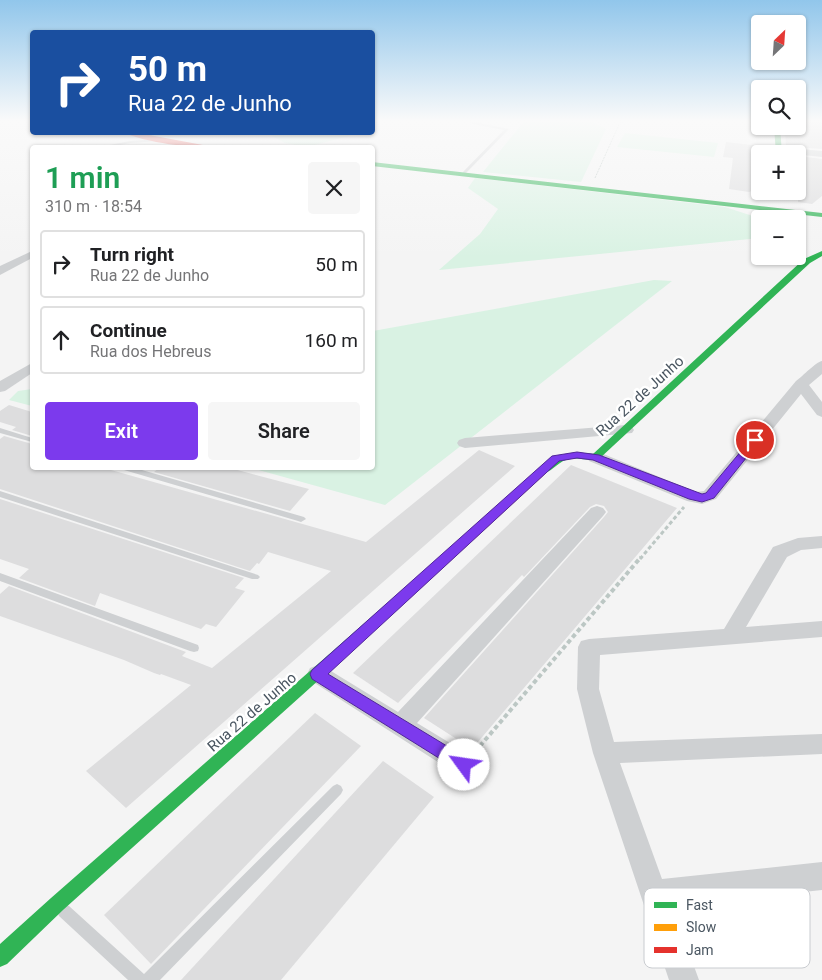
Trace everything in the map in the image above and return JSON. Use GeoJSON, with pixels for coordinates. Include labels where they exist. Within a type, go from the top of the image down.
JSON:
{"type":"FeatureCollection","features":[{"type":"Feature","properties":{"kind":"street"},"geometry":{"type":"LineString","coordinates":[[390,166],[590,188],[774,204],[822,215]]}},
{"type":"Feature","properties":{"kind":"street","name":"Rua 22 de Junho"},"geometry":{"type":"LineString","coordinates":[[0,957],[57,904],[318,674],[556,458],[577,455],[595,457],[807,261],[822,253]]}},
{"type":"Feature","properties":{"kind":"street"},"geometry":{"type":"LineString","coordinates":[[0,271],[30,255]]}},
{"type":"Feature","properties":{"kind":"street"},"geometry":{"type":"LineString","coordinates":[[0,388],[30,368]]}},
{"type":"Feature","properties":{"kind":"street"},"geometry":{"type":"LineString","coordinates":[[815,377],[822,412]]}},
{"type":"Feature","properties":{"kind":"street"},"geometry":{"type":"LineString","coordinates":[[595,457],[693,497],[702,498],[710,496],[815,377]]}},
{"type":"Feature","properties":{"kind":"street"},"geometry":{"type":"LineString","coordinates":[[464,443],[626,430]]}},
{"type":"Feature","properties":{"kind":"street"},"geometry":{"type":"LineString","coordinates":[[400,726],[596,512]]}},
{"type":"Feature","properties":{"kind":"street"},"geometry":{"type":"LineString","coordinates":[[730,637],[780,552],[798,544],[822,542]]}},
{"type":"Feature","properties":{"kind":"street"},"geometry":{"type":"LineString","coordinates":[[652,888],[605,753],[588,689],[589,646],[822,629]]}},
{"type":"Feature","properties":{"kind":"street"},"geometry":{"type":"LineString","coordinates":[[318,674],[464,765]]}},
{"type":"Feature","properties":{"kind":"street"},"geometry":{"type":"LineString","coordinates":[[605,753],[822,744]]}},
{"type":"Feature","properties":{"kind":"street"},"geometry":{"type":"LineString","coordinates":[[710,888],[822,876]]}},
{"type":"Feature","properties":{"kind":"street"},"geometry":{"type":"LineString","coordinates":[[680,968],[684,980]]}},
{"type":"Feature","properties":{"kind":"lane"},"geometry":{"type":"LineString","coordinates":[[465,173],[472,166]]}},
{"type":"Feature","properties":{"kind":"lane"},"geometry":{"type":"LineString","coordinates":[[0,430],[30,439]]}},
{"type":"Feature","properties":{"kind":"lane"},"geometry":{"type":"LineString","coordinates":[[134,470],[301,519]]}},
{"type":"Feature","properties":{"kind":"lane"},"geometry":{"type":"LineString","coordinates":[[0,494],[254,577]]}},
{"type":"Feature","properties":{"kind":"lane"},"geometry":{"type":"LineString","coordinates":[[0,577],[194,648]]}},
{"type":"Feature","properties":{"kind":"lane"},"geometry":{"type":"LineString","coordinates":[[149,980],[337,790]]}},
{"type":"Feature","properties":{"kind":"lane"},"geometry":{"type":"LineString","coordinates":[[57,904],[139,980]]}},
{"type":"Feature","properties":{"kind":"path"},"geometry":{"type":"LineString","coordinates":[[590,188],[600,166]]}},
{"type":"Feature","properties":{"kind":"path"},"geometry":{"type":"LineString","coordinates":[[464,765],[693,497]]}},
{"type":"Feature","properties":{"kind":"green space"},"geometry":{"type":"Polygon","coordinates":[[[488,166],[589,166],[581,182],[483,172],[488,166]]]}},
{"type":"Feature","properties":{"kind":"green space"},"geometry":{"type":"Polygon","coordinates":[[[475,178],[725,207],[751,215],[751,239],[439,270],[480,234],[498,209],[468,188],[475,178]]]}},
{"type":"Feature","properties":{"kind":"green space"},"geometry":{"type":"Polygon","coordinates":[[[654,280],[672,281],[385,505],[258,470],[375,470],[375,331],[654,280]]]}},
{"type":"Feature","properties":{"kind":"green space"},"geometry":{"type":"Polygon","coordinates":[[[30,389],[30,405],[9,400],[18,391],[30,389]]]}},
{"type":"Feature","properties":{"kind":"building"},"geometry":{"type":"Polygon","coordinates":[[[732,166],[751,166],[751,191],[729,189],[732,166]]]}},
{"type":"Feature","properties":{"kind":"building"},"geometry":{"type":"Polygon","coordinates":[[[806,166],[822,166],[822,196],[812,204],[798,202],[798,200],[806,200],[806,166]]]}},
{"type":"Feature","properties":{"kind":"building"},"geometry":{"type":"Polygon","coordinates":[[[9,405],[30,411],[30,435],[12,430],[16,427],[0,422],[0,411],[9,405]]]}},
{"type":"Feature","properties":{"kind":"building"},"geometry":{"type":"Polygon","coordinates":[[[4,436],[30,443],[30,470],[111,470],[366,542],[479,450],[515,466],[126,808],[86,771],[191,685],[0,616],[0,594],[9,586],[186,652],[182,656],[212,668],[331,571],[268,552],[259,564],[257,563],[250,571],[0,489],[0,439],[4,436]]]}},
{"type":"Feature","properties":{"kind":"building"},"geometry":{"type":"Polygon","coordinates":[[[571,465],[677,508],[472,749],[424,718],[604,517],[608,512],[604,506],[596,504],[590,507],[524,577],[522,575],[398,703],[353,673],[571,465]]]}},
{"type":"Feature","properties":{"kind":"building"},"geometry":{"type":"Polygon","coordinates":[[[156,470],[238,470],[309,489],[290,511],[154,472],[156,470]]]}},
{"type":"Feature","properties":{"kind":"building"},"geometry":{"type":"Polygon","coordinates":[[[0,499],[244,578],[235,588],[245,591],[216,627],[206,624],[201,629],[100,593],[95,606],[19,578],[29,569],[0,559],[0,499]]]}},
{"type":"Feature","properties":{"kind":"building"},"geometry":{"type":"Polygon","coordinates":[[[315,713],[361,746],[151,964],[104,915],[315,713]]]}},
{"type":"Feature","properties":{"kind":"building"},"geometry":{"type":"Polygon","coordinates":[[[383,761],[434,797],[281,980],[181,980],[383,761]]]}},
{"type":"Feature","properties":{"kind":"traffic: fast"},"geometry":{"type":"LineString","coordinates":[[387,166],[822,215]]}},
{"type":"Feature","properties":{"kind":"traffic: fast"},"geometry":{"type":"LineString","coordinates":[[542,471],[555,461],[566,456],[595,457],[807,261],[822,253]]}},
{"type":"Feature","properties":{"kind":"traffic: fast"},"geometry":{"type":"LineString","coordinates":[[0,957],[57,904],[404,596]]}},
{"type":"Feature","properties":{"kind":"traffic: slow"},"geometry":{"type":"LineString","coordinates":[[404,596],[542,471]]}},
{"type":"Feature","properties":{"kind":"route"},"geometry":{"type":"LineString","coordinates":[[464,765],[318,674],[556,458],[577,455],[595,457],[693,497],[702,498],[710,496],[755,440]]}}]}
